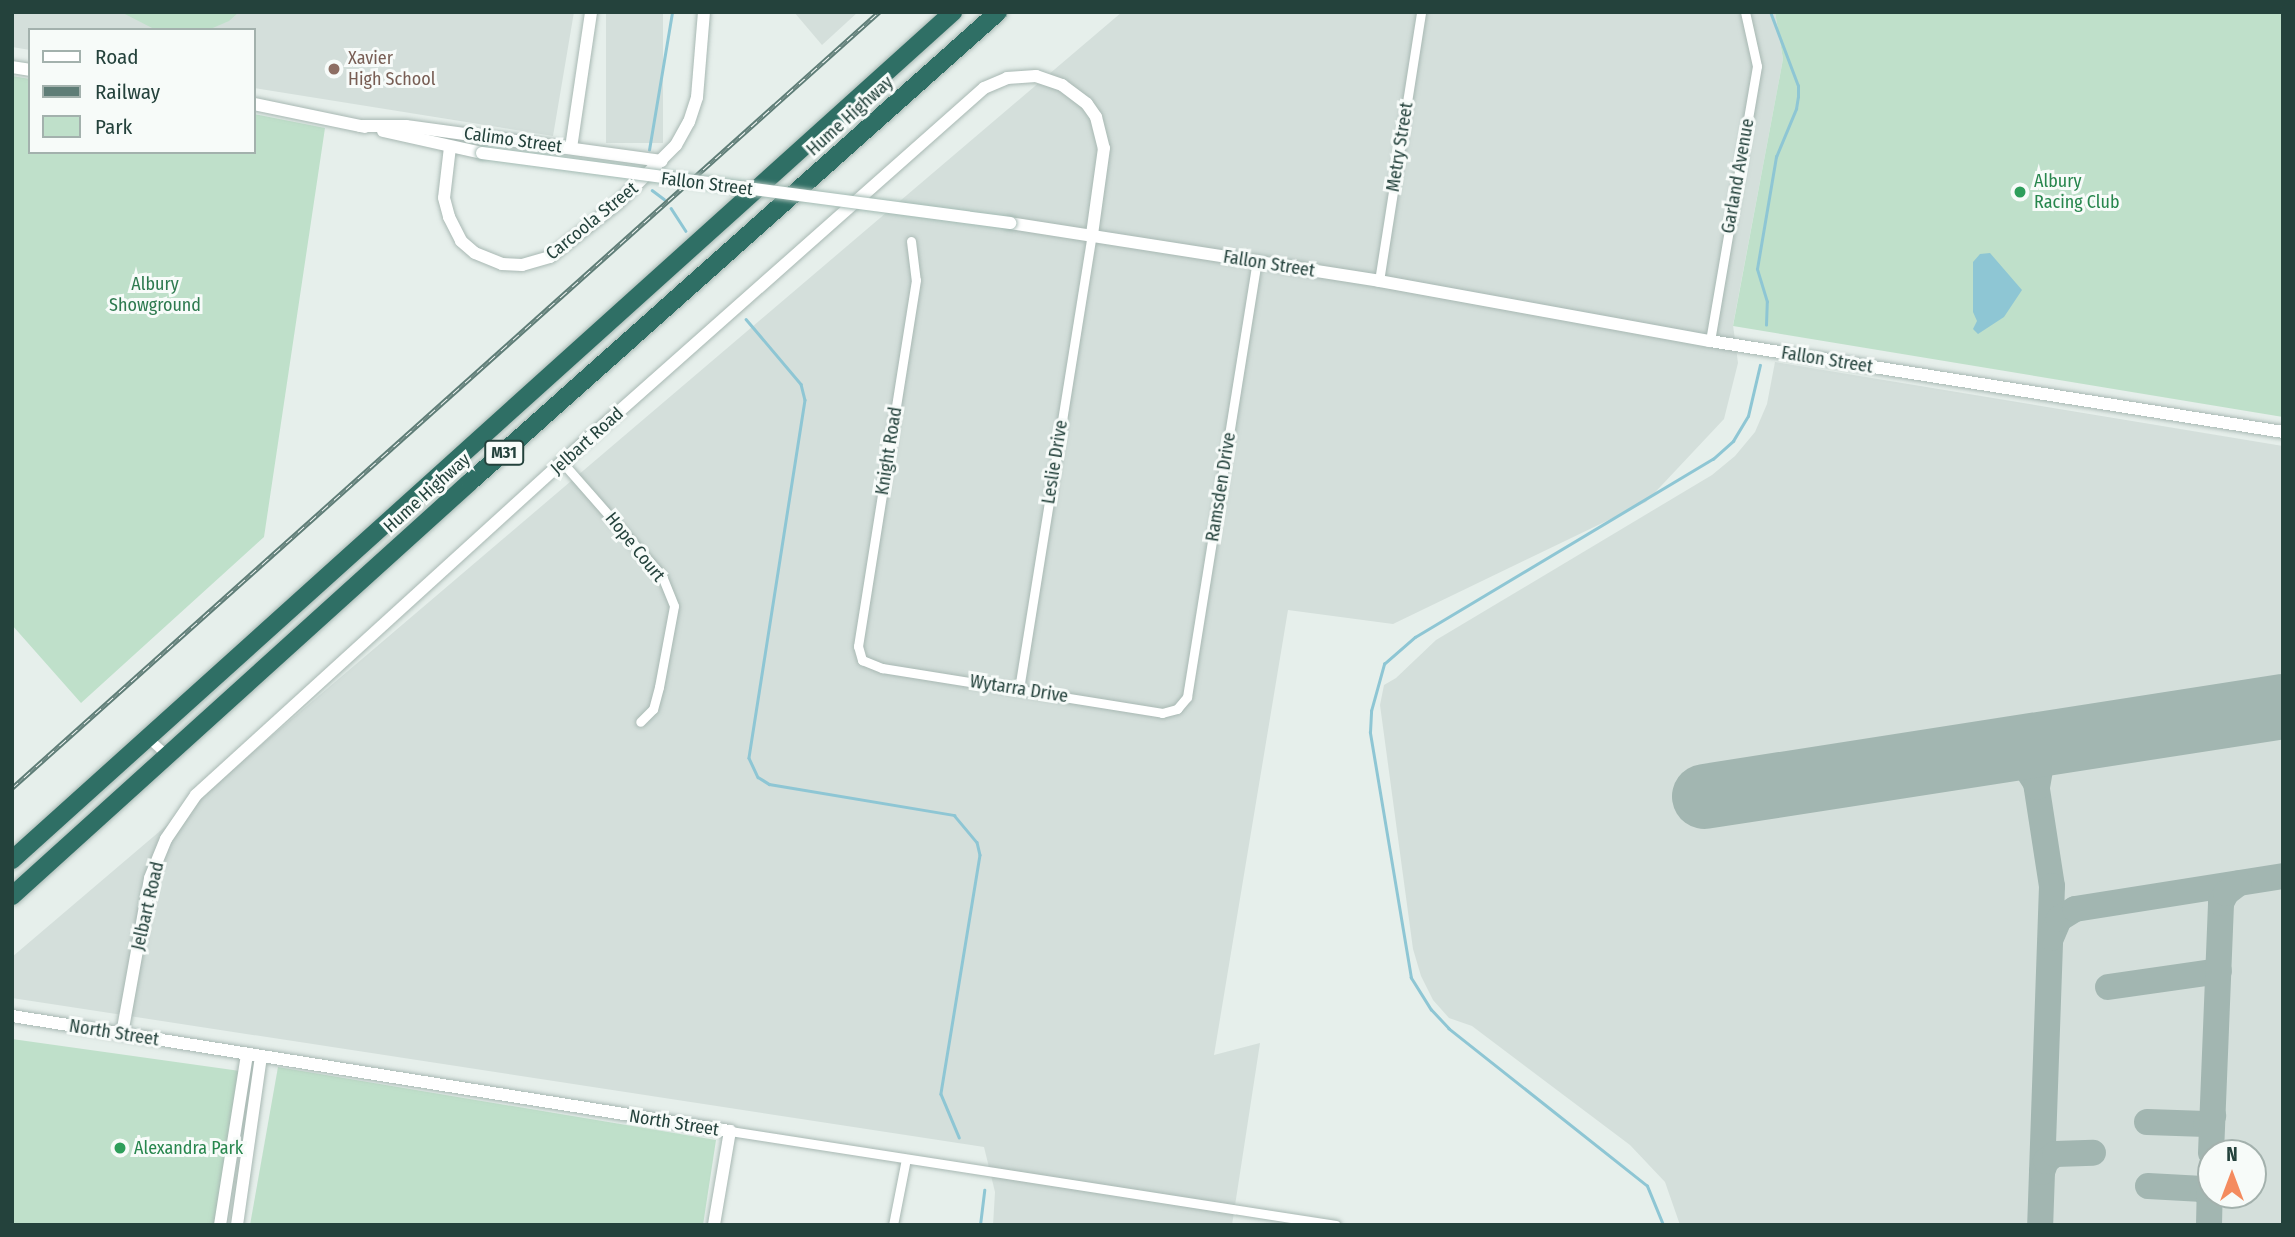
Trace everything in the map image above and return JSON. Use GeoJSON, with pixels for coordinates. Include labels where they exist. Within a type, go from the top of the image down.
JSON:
{"type":"FeatureCollection","features":[{"type":"Feature","properties":{"kind":"highway","name":"Hume Highway"},"geometry":{"type":"LineString","coordinates":[[12,860],[953,12]]}},
{"type":"Feature","properties":{"kind":"highway","name":"Hume Highway"},"geometry":{"type":"LineString","coordinates":[[12,896],[998,12]]}},
{"type":"Feature","properties":{"kind":"street","name":"Calimo Street"},"geometry":{"type":"LineString","coordinates":[[360,126],[406,126],[571,148],[591,12]]}},
{"type":"Feature","properties":{"kind":"street","name":"Carcoola Street"},"geometry":{"type":"LineString","coordinates":[[450,147],[444,188],[452,226],[461,241],[475,253],[502,264],[540,262],[558,252],[618,203],[662,161],[689,122],[697,97],[704,12]]}},
{"type":"Feature","properties":{"kind":"street","name":"Metry Street"},"geometry":{"type":"LineString","coordinates":[[1380,281],[1421,12]]}},
{"type":"Feature","properties":{"kind":"street","name":"Garland Avenue"},"geometry":{"type":"LineString","coordinates":[[1710,341],[1757,66],[1745,12]]}},
{"type":"Feature","properties":{"kind":"street","name":"Jelbart Road"},"geometry":{"type":"LineString","coordinates":[[122,1034],[150,878],[166,839],[196,795],[562,462],[960,108],[996,81],[1019,76],[1050,79],[1074,92],[1096,117],[1104,148],[1092,235]]}},
{"type":"Feature","properties":{"kind":"street","name":"Fallon Street"},"geometry":{"type":"LineString","coordinates":[[256,104],[482,153],[1092,235],[1380,281],[1710,341],[2283,432]]}},
{"type":"Feature","properties":{"kind":"street"},"geometry":{"type":"LineString","coordinates":[[571,148],[662,161]]}},
{"type":"Feature","properties":{"kind":"street","name":"Leslie Drive"},"geometry":{"type":"LineString","coordinates":[[1019,689],[1092,235]]}},
{"type":"Feature","properties":{"kind":"street","name":"Knight Road"},"geometry":{"type":"LineString","coordinates":[[862,660],[858,646],[916,280],[911,241]]}},
{"type":"Feature","properties":{"kind":"street","name":"Ramsden Drive"},"geometry":{"type":"LineString","coordinates":[[1177,709],[1187,697],[1257,262]]}},
{"type":"Feature","properties":{"kind":"street","name":"Hope Court"},"geometry":{"type":"LineString","coordinates":[[562,462],[662,576],[674,606],[653,709],[640,722]]}},
{"type":"Feature","properties":{"kind":"street","name":"Wytarra Drive"},"geometry":{"type":"LineString","coordinates":[[862,660],[882,668],[1163,713],[1177,709]]}},
{"type":"Feature","properties":{"kind":"street"},"geometry":{"type":"LineString","coordinates":[[148,738],[168,756]]}},
{"type":"Feature","properties":{"kind":"street","name":"North Street"},"geometry":{"type":"LineString","coordinates":[[12,1016],[1336,1225]]}},
{"type":"Feature","properties":{"kind":"street"},"geometry":{"type":"LineString","coordinates":[[220,1225],[247,1054]]}},
{"type":"Feature","properties":{"kind":"street"},"geometry":{"type":"LineString","coordinates":[[237,1225],[261,1057]]}},
{"type":"Feature","properties":{"kind":"street"},"geometry":{"type":"LineString","coordinates":[[714,1225],[730,1131]]}},
{"type":"Feature","properties":{"kind":"street"},"geometry":{"type":"LineString","coordinates":[[893,1225],[906,1159]]}},
{"type":"Feature","properties":{"kind":"shaded area"},"geometry":{"type":"Polygon","coordinates":[[[12,12],[574,12],[553,136],[256,88],[256,28],[28,28],[28,50],[12,47],[12,12]]]}},
{"type":"Feature","properties":{"kind":"shaded area"},"geometry":{"type":"Polygon","coordinates":[[[606,12],[663,12],[663,143],[606,143],[606,12]]]}},
{"type":"Feature","properties":{"kind":"shaded area"},"geometry":{"type":"Polygon","coordinates":[[[794,12],[858,12],[822,45],[794,12]]]}},
{"type":"Feature","properties":{"kind":"shaded area"},"geometry":{"type":"Polygon","coordinates":[[[1122,12],[1775,12],[1783,59],[1733,325],[1738,363],[1724,419],[1646,502],[1393,624],[1288,610],[1214,1055],[1260,1043],[1232,1225],[993,1225],[995,1192],[984,1147],[12,998],[12,957],[1122,12]]]}},
{"type":"Feature","properties":{"kind":"shaded area"},"geometry":{"type":"Polygon","coordinates":[[[1775,362],[2283,446],[2283,1225],[1680,1225],[1665,1182],[1630,1145],[1472,1026],[1449,1018],[1433,1000],[1421,976],[1413,949],[1380,705],[1384,685],[1396,678],[1436,640],[1712,475],[1735,456],[1755,432],[1767,404],[1775,362]]]}},
{"type":"Feature","properties":{"kind":"green space"},"geometry":{"type":"Polygon","coordinates":[[[121,12],[239,12],[229,21],[213,28],[152,28],[121,12]]]}},
{"type":"Feature","properties":{"kind":"green space","name":"Albury Racing Club"},"geometry":{"type":"Polygon","coordinates":[[[1775,12],[2283,12],[2283,417],[1733,326],[1783,59],[1775,12]]]}},
{"type":"Feature","properties":{"kind":"green space","name":"Albury Showground"},"geometry":{"type":"Polygon","coordinates":[[[12,76],[28,79],[28,154],[256,154],[256,114],[325,128],[264,537],[81,703],[12,625],[12,76]]]}},
{"type":"Feature","properties":{"kind":"green space","name":"Alexandra Park"},"geometry":{"type":"Polygon","coordinates":[[[12,1039],[240,1071],[216,1225],[12,1225],[12,1039]]]}},
{"type":"Feature","properties":{"kind":"green space"},"geometry":{"type":"Polygon","coordinates":[[[278,1067],[716,1140],[703,1225],[250,1225],[278,1067]]]}},
{"type":"Feature","properties":{"kind":"water"},"geometry":{"type":"Polygon","coordinates":[[[1990,253],[2022,290],[2004,317],[1978,334],[1973,329],[1977,321],[1973,312],[1973,262],[1980,254],[1990,253]]]}},
{"type":"Feature","properties":{"kind":"waterway"},"geometry":{"type":"LineString","coordinates":[[649,150],[672,12]]}},
{"type":"Feature","properties":{"kind":"waterway"},"geometry":{"type":"LineString","coordinates":[[1766,325],[1767,302],[1757,269],[1776,157],[1796,109],[1798,97],[1798,86],[1770,12]]}},
{"type":"Feature","properties":{"kind":"waterway"},"geometry":{"type":"LineString","coordinates":[[652,190],[664,199]]}},
{"type":"Feature","properties":{"kind":"waterway"},"geometry":{"type":"LineString","coordinates":[[671,208],[686,231]]}},
{"type":"Feature","properties":{"kind":"waterway"},"geometry":{"type":"LineString","coordinates":[[746,319],[801,384],[805,400],[749,758],[758,777],[769,784],[954,815],[977,842],[980,855],[941,1094],[959,1137]]}},
{"type":"Feature","properties":{"kind":"waterway"},"geometry":{"type":"LineString","coordinates":[[1663,1225],[1647,1186],[1449,1029],[1431,1010],[1411,978],[1370,732],[1371,711],[1384,664],[1415,637],[1713,459],[1733,441],[1748,416],[1760,365]]}},
{"type":"Feature","properties":{"kind":"waterway"},"geometry":{"type":"LineString","coordinates":[[980,1225],[984,1190]]}},
{"type":"Feature","properties":{"kind":"taxiway"},"geometry":{"type":"LineString","coordinates":[[2037,787],[2041,764],[2060,744],[2147,727]]}},
{"type":"Feature","properties":{"kind":"taxiway"},"geometry":{"type":"LineString","coordinates":[[1914,763],[2001,753],[2023,763],[2036,783],[2052,886],[2040,1225]]}},
{"type":"Feature","properties":{"kind":"taxiway"},"geometry":{"type":"LineString","coordinates":[[2051,938],[2059,919],[2075,909],[2283,876]]}},
{"type":"Feature","properties":{"kind":"taxiway"},"geometry":{"type":"LineString","coordinates":[[2212,1139],[2221,903],[2226,893],[2239,883]]}},
{"type":"Feature","properties":{"kind":"taxiway"},"geometry":{"type":"LineString","coordinates":[[2108,987],[2219,971]]}},
{"type":"Feature","properties":{"kind":"taxiway"},"geometry":{"type":"LineString","coordinates":[[2147,1122],[2206,1124],[2213,1116]]}},
{"type":"Feature","properties":{"kind":"taxiway"},"geometry":{"type":"LineString","coordinates":[[2042,1172],[2046,1161],[2055,1154],[2093,1153]]}},
{"type":"Feature","properties":{"kind":"taxiway"},"geometry":{"type":"LineString","coordinates":[[2148,1186],[2197,1189]]}},
{"type":"Feature","properties":{"kind":"taxiway"},"geometry":{"type":"LineString","coordinates":[[2209,1209],[2209,1225]]}},
{"type":"Feature","properties":{"kind":"runway"},"geometry":{"type":"LineString","coordinates":[[1704,796],[2283,706]]}},
{"type":"Feature","properties":{"kind":"railway"},"geometry":{"type":"LineString","coordinates":[[12,788],[879,12]]}},
{"type":"Feature","properties":{"kind":"place","name":"Xavier High School"},"geometry":{"type":"Point","coordinates":[334,69]}},
{"type":"Feature","properties":{"kind":"place","name":"Albury Racing Club"},"geometry":{"type":"Point","coordinates":[2020,192]}},
{"type":"Feature","properties":{"kind":"place","name":"Alexandra Park"},"geometry":{"type":"Point","coordinates":[120,1148]}}]}
